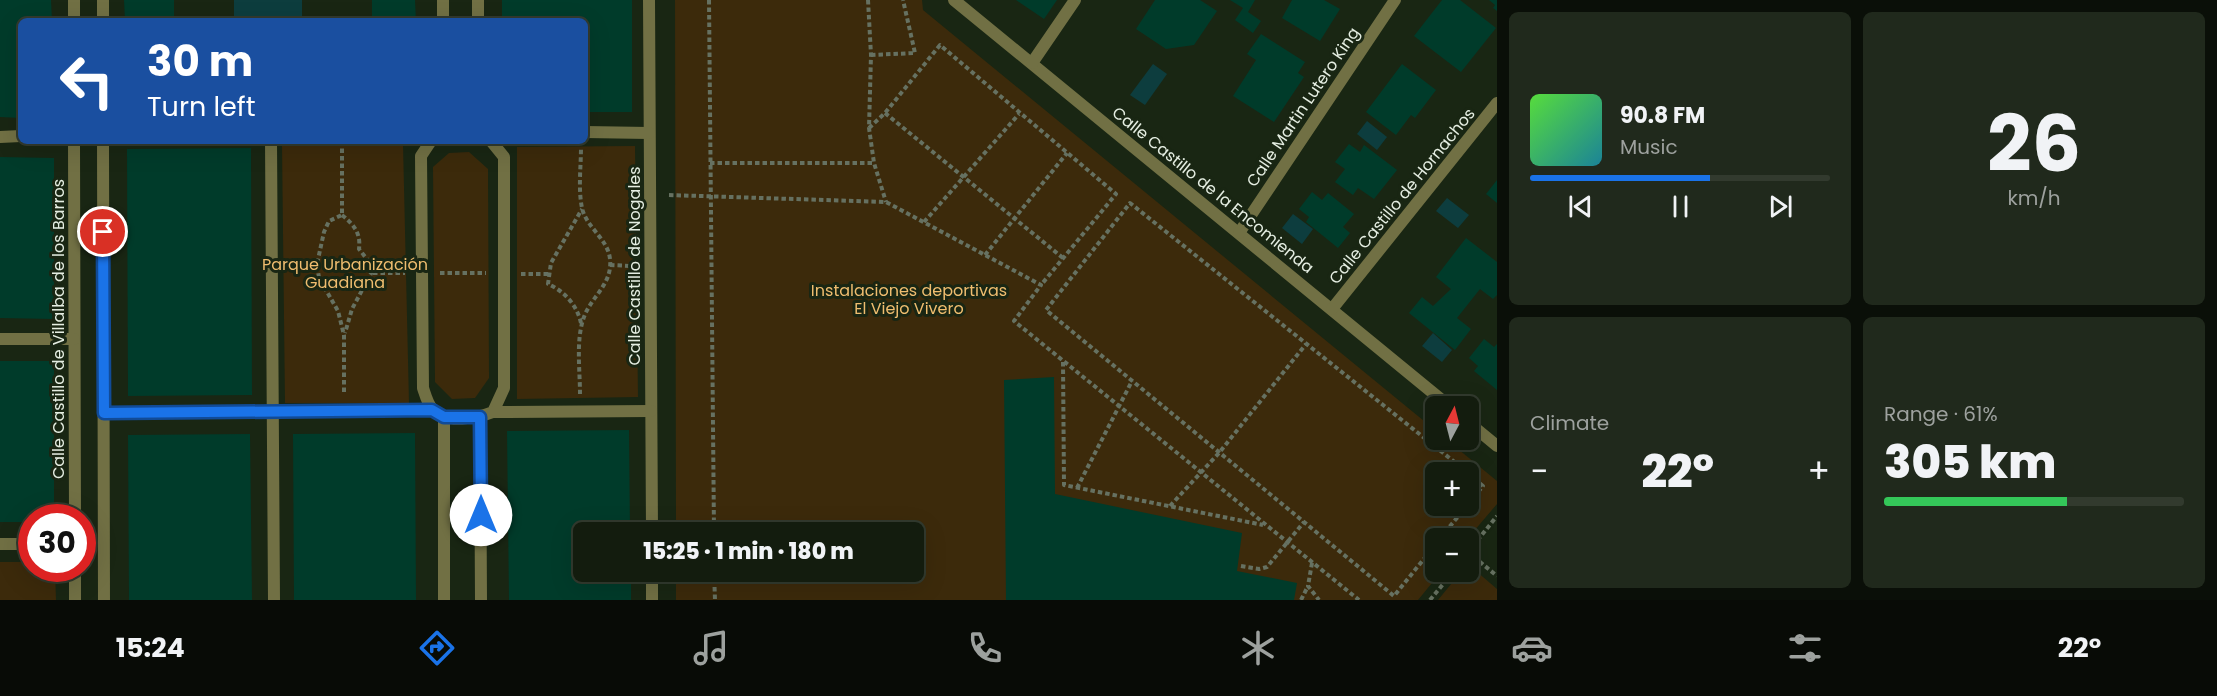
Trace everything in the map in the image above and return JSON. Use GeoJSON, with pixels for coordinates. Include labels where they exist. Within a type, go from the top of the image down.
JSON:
{"type":"FeatureCollection","features":[{"type":"Feature","properties":{"kind":"street"},"geometry":{"type":"LineString","coordinates":[[74,0],[74,18]]}},
{"type":"Feature","properties":{"kind":"street"},"geometry":{"type":"LineString","coordinates":[[103,0],[103,18]]}},
{"type":"Feature","properties":{"kind":"street"},"geometry":{"type":"LineString","coordinates":[[443,0],[443,18]]}},
{"type":"Feature","properties":{"kind":"street"},"geometry":{"type":"LineString","coordinates":[[478,0],[478,18]]}},
{"type":"Feature","properties":{"kind":"street","name":"Calle Castillo de Nogales"},"geometry":{"type":"LineString","coordinates":[[649,0],[652,522]]}},
{"type":"Feature","properties":{"kind":"street","name":"Calle Castillo de la Encomienda"},"geometry":{"type":"LineString","coordinates":[[954,0],[1437,396]]}},
{"type":"Feature","properties":{"kind":"street"},"geometry":{"type":"LineString","coordinates":[[1032,63],[1075,0]]}},
{"type":"Feature","properties":{"kind":"street","name":"Calle Martin Lutero King"},"geometry":{"type":"LineString","coordinates":[[1239,233],[1395,0]]}},
{"type":"Feature","properties":{"kind":"street","name":"Calle Castillo de Hornachos"},"geometry":{"type":"LineString","coordinates":[[1332,309],[1497,103]]}},
{"type":"Feature","properties":{"kind":"street"},"geometry":{"type":"LineString","coordinates":[[588,132],[650,133]]}},
{"type":"Feature","properties":{"kind":"street"},"geometry":{"type":"LineString","coordinates":[[0,136],[18,136]]}},
{"type":"Feature","properties":{"kind":"street","name":"Calle Castillo de Villalba de los Barros"},"geometry":{"type":"LineString","coordinates":[[74,144],[75,504]]}},
{"type":"Feature","properties":{"kind":"street"},"geometry":{"type":"LineString","coordinates":[[103,144],[104,600]]}},
{"type":"Feature","properties":{"kind":"street"},"geometry":{"type":"LineString","coordinates":[[271,144],[274,600]]}},
{"type":"Feature","properties":{"kind":"street"},"geometry":{"type":"LineString","coordinates":[[429,144],[421,156],[420,273],[423,388],[432,410]]}},
{"type":"Feature","properties":{"kind":"street"},"geometry":{"type":"LineString","coordinates":[[493,412],[504,388],[504,157],[494,144]]}},
{"type":"Feature","properties":{"kind":"street"},"geometry":{"type":"LineString","coordinates":[[0,339],[74,339]]}},
{"type":"Feature","properties":{"kind":"street"},"geometry":{"type":"LineString","coordinates":[[104,413],[432,410],[444,417],[480,417],[493,412],[651,411]]}},
{"type":"Feature","properties":{"kind":"street"},"geometry":{"type":"LineString","coordinates":[[444,417],[444,600]]}},
{"type":"Feature","properties":{"kind":"street"},"geometry":{"type":"LineString","coordinates":[[480,417],[481,600]]}},
{"type":"Feature","properties":{"kind":"street"},"geometry":{"type":"LineString","coordinates":[[1479,431],[1497,446]]}},
{"type":"Feature","properties":{"kind":"street"},"geometry":{"type":"LineString","coordinates":[[0,544],[18,544]]}},
{"type":"Feature","properties":{"kind":"street"},"geometry":{"type":"LineString","coordinates":[[75,582],[75,600]]}},
{"type":"Feature","properties":{"kind":"street"},"geometry":{"type":"LineString","coordinates":[[652,582],[652,600]]}},
{"type":"Feature","properties":{"kind":"path"},"geometry":{"type":"LineString","coordinates":[[709,0],[714,522]]}},
{"type":"Feature","properties":{"kind":"path"},"geometry":{"type":"LineString","coordinates":[[868,0],[871,55],[869,128],[874,163],[886,202]]}},
{"type":"Feature","properties":{"kind":"path"},"geometry":{"type":"LineString","coordinates":[[871,55],[915,53],[903,0]]}},
{"type":"Feature","properties":{"kind":"path"},"geometry":{"type":"LineString","coordinates":[[869,128],[885,113],[940,45],[1116,194],[1014,321],[1359,600]]}},
{"type":"Feature","properties":{"kind":"path"},"geometry":{"type":"LineString","coordinates":[[885,113],[1063,258]]}},
{"type":"Feature","properties":{"kind":"path"},"geometry":{"type":"LineString","coordinates":[[924,222],[1019,114]]}},
{"type":"Feature","properties":{"kind":"path"},"geometry":{"type":"LineString","coordinates":[[342,144],[342,215]]}},
{"type":"Feature","properties":{"kind":"path"},"geometry":{"type":"LineString","coordinates":[[579,411],[582,324],[588,305],[603,288],[610,260],[607,246],[596,234],[582,209],[581,144]]}},
{"type":"Feature","properties":{"kind":"path"},"geometry":{"type":"LineString","coordinates":[[985,255],[1066,153]]}},
{"type":"Feature","properties":{"kind":"path"},"geometry":{"type":"LineString","coordinates":[[710,163],[874,163]]}},
{"type":"Feature","properties":{"kind":"path"},"geometry":{"type":"LineString","coordinates":[[650,194],[886,202],[1041,285]]}},
{"type":"Feature","properties":{"kind":"path"},"geometry":{"type":"LineString","coordinates":[[1425,558],[1394,596],[1046,310],[1130,203],[1454,462]]}},
{"type":"Feature","properties":{"kind":"path"},"geometry":{"type":"LineString","coordinates":[[582,209],[551,263],[548,284],[557,288],[578,309],[582,324]]}},
{"type":"Feature","properties":{"kind":"path"},"geometry":{"type":"LineString","coordinates":[[342,215],[329,220],[317,264],[319,278],[338,311],[344,335],[344,411]]}},
{"type":"Feature","properties":{"kind":"path"},"geometry":{"type":"LineString","coordinates":[[342,215],[353,224],[360,239],[359,249],[374,267],[373,273],[352,309],[344,335]]}},
{"type":"Feature","properties":{"kind":"path"},"geometry":{"type":"LineString","coordinates":[[273,265],[317,264]]}},
{"type":"Feature","properties":{"kind":"path"},"geometry":{"type":"LineString","coordinates":[[373,273],[550,274]]}},
{"type":"Feature","properties":{"kind":"path"},"geometry":{"type":"LineString","coordinates":[[1170,506],[1220,453],[1306,344]]}},
{"type":"Feature","properties":{"kind":"path"},"geometry":{"type":"LineString","coordinates":[[1063,361],[1064,485],[1265,525]]}},
{"type":"Feature","properties":{"kind":"path"},"geometry":{"type":"LineString","coordinates":[[1077,488],[1132,381]]}},
{"type":"Feature","properties":{"kind":"path"},"geometry":{"type":"LineString","coordinates":[[1448,528],[1459,516]]}},
{"type":"Feature","properties":{"kind":"path"},"geometry":{"type":"LineString","coordinates":[[1479,538],[1497,516]]}},
{"type":"Feature","properties":{"kind":"path"},"geometry":{"type":"LineString","coordinates":[[1241,566],[1259,569],[1267,567],[1289,544],[1304,522]]}},
{"type":"Feature","properties":{"kind":"path"},"geometry":{"type":"LineString","coordinates":[[1479,561],[1497,576]]}},
{"type":"Feature","properties":{"kind":"path"},"geometry":{"type":"LineString","coordinates":[[1301,600],[1308,586],[1312,563]]}},
{"type":"Feature","properties":{"kind":"path"},"geometry":{"type":"LineString","coordinates":[[714,582],[715,600]]}},
{"type":"Feature","properties":{"kind":"path"},"geometry":{"type":"LineString","coordinates":[[1430,600],[1445,582]]}},
{"type":"Feature","properties":{"kind":"path"},"geometry":{"type":"LineString","coordinates":[[1308,586],[1318,600]]}},
{"type":"Feature","properties":{"kind":"green space","name":"Instalaciones deportivas El Viejo Vivero"},"geometry":{"type":"Polygon","coordinates":[[[675,0],[922,0],[923,10],[1425,422],[1425,450],[1459,450],[1474,462],[1425,462],[1425,516],[1479,516],[1479,466],[1497,481],[1497,504],[1477,528],[1425,528],[1425,582],[1433,582],[1418,600],[676,600],[676,582],[924,582],[924,522],[676,522],[675,0]]]}},
{"type":"Feature","properties":{"kind":"green space","name":"Parque Urbanización Guadiana"},"geometry":{"type":"Polygon","coordinates":[[[403,144],[409,403],[285,403],[282,145],[403,144]]]}},
{"type":"Feature","properties":{"kind":"green space"},"geometry":{"type":"Polygon","coordinates":[[[635,146],[638,397],[517,399],[517,147],[635,146]]]}},
{"type":"Feature","properties":{"kind":"green space","name":"Parque Urbanización Guadiana"},"geometry":{"type":"Polygon","coordinates":[[[469,152],[488,169],[489,378],[475,398],[452,399],[435,382],[433,167],[449,153],[469,152]]]}},
{"type":"Feature","properties":{"kind":"green space"},"geometry":{"type":"Polygon","coordinates":[[[0,562],[18,562],[18,582],[55,582],[56,600],[0,600],[0,562]]]}},
{"type":"Feature","properties":{"kind":"green space"},"geometry":{"type":"Polygon","coordinates":[[[1479,574],[1497,589],[1497,600],[1438,600],[1453,582],[1479,582],[1479,574]]]}},
{"type":"Feature","properties":{"kind":"water"},"geometry":{"type":"Polygon","coordinates":[[[234,0],[302,0],[302,18],[234,18],[234,0]]]}},
{"type":"Feature","properties":{"kind":"water"},"geometry":{"type":"Polygon","coordinates":[[[1153,64],[1167,74],[1145,105],[1130,95],[1153,64]]]}},
{"type":"Feature","properties":{"kind":"water"},"geometry":{"type":"Polygon","coordinates":[[[1367,121],[1387,137],[1377,150],[1357,134],[1367,121]]]}},
{"type":"Feature","properties":{"kind":"water"},"geometry":{"type":"Polygon","coordinates":[[[1447,198],[1469,215],[1458,228],[1436,211],[1447,198]]]}},
{"type":"Feature","properties":{"kind":"water"},"geometry":{"type":"Polygon","coordinates":[[[1293,214],[1313,229],[1302,244],[1282,228],[1293,214]]]}},
{"type":"Feature","properties":{"kind":"water"},"geometry":{"type":"Polygon","coordinates":[[[1433,333],[1452,350],[1442,362],[1422,346],[1433,333]]]}},
{"type":"Feature","properties":{"kind":"building"},"geometry":{"type":"Polygon","coordinates":[[[0,0],[51,0],[52,18],[18,18],[18,118],[0,117],[0,0]]]}},
{"type":"Feature","properties":{"kind":"building"},"geometry":{"type":"Polygon","coordinates":[[[124,0],[174,0],[174,18],[125,18],[124,0]]]}},
{"type":"Feature","properties":{"kind":"building"},"geometry":{"type":"Polygon","coordinates":[[[372,0],[415,0],[416,18],[372,18],[372,0]]]}},
{"type":"Feature","properties":{"kind":"building"},"geometry":{"type":"Polygon","coordinates":[[[502,0],[632,0],[632,112],[588,112],[588,18],[502,18],[502,0]]]}},
{"type":"Feature","properties":{"kind":"building"},"geometry":{"type":"Polygon","coordinates":[[[1016,0],[1057,0],[1044,19],[1016,0]]]}},
{"type":"Feature","properties":{"kind":"building"},"geometry":{"type":"Polygon","coordinates":[[[1155,0],[1200,0],[1217,11],[1194,45],[1166,49],[1136,29],[1155,0]]]}},
{"type":"Feature","properties":{"kind":"building"},"geometry":{"type":"Polygon","coordinates":[[[1230,0],[1255,0],[1248,12],[1261,21],[1253,33],[1235,20],[1243,8],[1230,0]]]}},
{"type":"Feature","properties":{"kind":"building"},"geometry":{"type":"Polygon","coordinates":[[[1292,0],[1324,0],[1340,9],[1320,41],[1282,18],[1292,0]]]}},
{"type":"Feature","properties":{"kind":"building"},"geometry":{"type":"Polygon","coordinates":[[[1442,0],[1460,0],[1496,28],[1461,72],[1414,36],[1442,0]]]}},
{"type":"Feature","properties":{"kind":"building"},"geometry":{"type":"Polygon","coordinates":[[[1489,0],[1497,0],[1497,11],[1493,8],[1495,5],[1489,0]]]}},
{"type":"Feature","properties":{"kind":"building"},"geometry":{"type":"Polygon","coordinates":[[[1261,34],[1305,62],[1298,73],[1304,77],[1274,122],[1233,96],[1256,60],[1247,54],[1261,34]]]}},
{"type":"Feature","properties":{"kind":"building"},"geometry":{"type":"Polygon","coordinates":[[[1402,64],[1436,90],[1415,118],[1411,115],[1396,135],[1366,112],[1402,64]]]}},
{"type":"Feature","properties":{"kind":"building"},"geometry":{"type":"Polygon","coordinates":[[[1349,144],[1360,152],[1364,145],[1397,170],[1374,199],[1358,188],[1353,195],[1335,182],[1345,169],[1335,162],[1349,144]]]}},
{"type":"Feature","properties":{"kind":"building"},"geometry":{"type":"Polygon","coordinates":[[[251,148],[252,395],[128,396],[127,149],[251,148]]]}},
{"type":"Feature","properties":{"kind":"building"},"geometry":{"type":"Polygon","coordinates":[[[0,157],[54,158],[54,319],[0,318],[0,157]]]}},
{"type":"Feature","properties":{"kind":"building"},"geometry":{"type":"Polygon","coordinates":[[[1497,180],[1497,203],[1486,194],[1497,180]]]}},
{"type":"Feature","properties":{"kind":"building"},"geometry":{"type":"Polygon","coordinates":[[[1312,192],[1322,200],[1328,193],[1354,214],[1343,227],[1350,233],[1338,248],[1306,222],[1309,217],[1299,209],[1312,192]]]}},
{"type":"Feature","properties":{"kind":"building"},"geometry":{"type":"Polygon","coordinates":[[[1466,238],[1497,262],[1497,295],[1493,299],[1480,289],[1457,318],[1471,329],[1455,350],[1409,313],[1422,297],[1433,306],[1451,289],[1436,277],[1466,238]]]}},
{"type":"Feature","properties":{"kind":"building"},"geometry":{"type":"Polygon","coordinates":[[[1484,339],[1494,347],[1497,344],[1497,390],[1474,371],[1478,366],[1469,358],[1484,339]]]}},
{"type":"Feature","properties":{"kind":"building"},"geometry":{"type":"Polygon","coordinates":[[[0,361],[54,361],[54,504],[18,504],[18,522],[0,522],[0,361]]]}},
{"type":"Feature","properties":{"kind":"building"},"geometry":{"type":"Polygon","coordinates":[[[1054,377],[1055,494],[1242,533],[1237,571],[1297,583],[1294,600],[1006,600],[1004,380],[1054,377]]]}},
{"type":"Feature","properties":{"kind":"building"},"geometry":{"type":"Polygon","coordinates":[[[629,430],[630,522],[573,522],[573,582],[631,582],[631,600],[509,600],[507,431],[629,430]]]}},
{"type":"Feature","properties":{"kind":"building"},"geometry":{"type":"Polygon","coordinates":[[[415,433],[416,600],[294,600],[293,434],[415,433]]]}},
{"type":"Feature","properties":{"kind":"building"},"geometry":{"type":"Polygon","coordinates":[[[250,434],[252,600],[129,600],[128,435],[250,434]]]}},
{"type":"Feature","properties":{"kind":"route"},"geometry":{"type":"LineString","coordinates":[[103,232],[104,413],[432,410],[444,417],[480,417],[481,515]]}}]}
